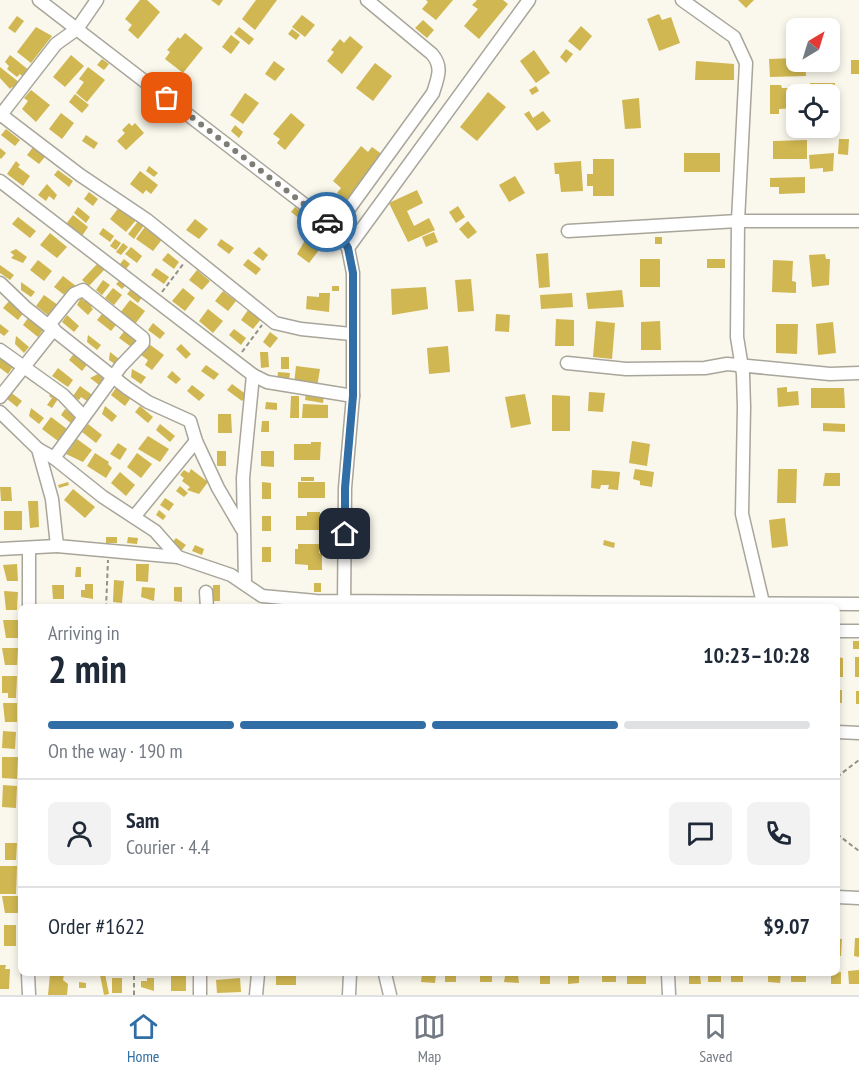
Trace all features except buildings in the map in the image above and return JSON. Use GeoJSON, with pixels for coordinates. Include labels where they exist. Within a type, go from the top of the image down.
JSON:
{"type":"FeatureCollection","features":[{"type":"Feature","properties":{"kind":"street"},"geometry":{"type":"LineString","coordinates":[[39,0],[336,228],[348,248],[353,273],[351,334],[353,396],[345,488],[344,604]]}},
{"type":"Feature","properties":{"kind":"street"},"geometry":{"type":"LineString","coordinates":[[97,0],[77,29],[56,44],[0,115],[80,175],[147,220],[267,318],[286,327],[351,334]]}},
{"type":"Feature","properties":{"kind":"street"},"geometry":{"type":"LineString","coordinates":[[336,228],[433,93],[440,70],[432,54],[367,0]]}},
{"type":"Feature","properties":{"kind":"street"},"geometry":{"type":"LineString","coordinates":[[348,248],[530,0]]}},
{"type":"Feature","properties":{"kind":"street"},"geometry":{"type":"LineString","coordinates":[[682,0],[734,37],[746,63],[738,221],[737,337],[744,407],[742,514],[764,603]]}},
{"type":"Feature","properties":{"kind":"street"},"geometry":{"type":"LineString","coordinates":[[0,181],[253,375],[267,382],[353,396]]}},
{"type":"Feature","properties":{"kind":"street"},"geometry":{"type":"LineString","coordinates":[[568,231],[738,221],[859,221]]}},
{"type":"Feature","properties":{"kind":"street"},"geometry":{"type":"LineString","coordinates":[[0,283],[51,327],[148,402],[190,421],[196,441],[230,512],[243,530]]}},
{"type":"Feature","properties":{"kind":"street"},"geometry":{"type":"LineString","coordinates":[[0,397],[26,366],[74,294],[83,290],[143,338],[140,348],[121,366],[54,458]]}},
{"type":"Feature","properties":{"kind":"street"},"geometry":{"type":"LineString","coordinates":[[0,350],[26,366],[63,395],[83,416]]}},
{"type":"Feature","properties":{"kind":"street"},"geometry":{"type":"LineString","coordinates":[[567,363],[626,369],[741,366],[859,374]]}},
{"type":"Feature","properties":{"kind":"street"},"geometry":{"type":"LineString","coordinates":[[245,582],[243,478],[253,375]]}},
{"type":"Feature","properties":{"kind":"street"},"geometry":{"type":"LineString","coordinates":[[0,412],[38,449],[54,458],[103,497],[154,531],[178,557]]}},
{"type":"Feature","properties":{"kind":"street"},"geometry":{"type":"LineString","coordinates":[[134,517],[196,441]]}},
{"type":"Feature","properties":{"kind":"street"},"geometry":{"type":"LineString","coordinates":[[38,449],[52,499],[57,546]]}},
{"type":"Feature","properties":{"kind":"street"},"geometry":{"type":"LineString","coordinates":[[0,549],[57,546],[178,557],[218,569],[245,582],[262,596],[335,604]]}},
{"type":"Feature","properties":{"kind":"street"},"geometry":{"type":"LineString","coordinates":[[28,548],[29,604]]}},
{"type":"Feature","properties":{"kind":"street"},"geometry":{"type":"LineString","coordinates":[[206,592],[207,604]]}},
{"type":"Feature","properties":{"kind":"street"},"geometry":{"type":"LineString","coordinates":[[554,604],[859,604]]}},
{"type":"Feature","properties":{"kind":"street"},"geometry":{"type":"LineString","coordinates":[[840,631],[859,631]]}},
{"type":"Feature","properties":{"kind":"street"},"geometry":{"type":"LineString","coordinates":[[840,732],[859,733]]}},
{"type":"Feature","properties":{"kind":"street"},"geometry":{"type":"LineString","coordinates":[[840,897],[859,898]]}},
{"type":"Feature","properties":{"kind":"street"},"geometry":{"type":"LineString","coordinates":[[28,976],[29,995]]}},
{"type":"Feature","properties":{"kind":"street"},"geometry":{"type":"LineString","coordinates":[[200,976],[200,995]]}},
{"type":"Feature","properties":{"kind":"street"},"geometry":{"type":"LineString","coordinates":[[256,995],[258,976]]}},
{"type":"Feature","properties":{"kind":"street"},"geometry":{"type":"LineString","coordinates":[[349,995],[350,976]]}},
{"type":"Feature","properties":{"kind":"street"},"geometry":{"type":"LineString","coordinates":[[385,976],[390,995]]}},
{"type":"Feature","properties":{"kind":"street"},"geometry":{"type":"LineString","coordinates":[[668,976],[669,995]]}},
{"type":"Feature","properties":{"kind":"path"},"geometry":{"type":"LineString","coordinates":[[156,300],[190,256]]}},
{"type":"Feature","properties":{"kind":"path"},"geometry":{"type":"LineString","coordinates":[[236,361],[267,318]]}},
{"type":"Feature","properties":{"kind":"path"},"geometry":{"type":"LineString","coordinates":[[106,604],[109,552]]}},
{"type":"Feature","properties":{"kind":"path"},"geometry":{"type":"LineString","coordinates":[[840,775],[859,760]]}},
{"type":"Feature","properties":{"kind":"path"},"geometry":{"type":"LineString","coordinates":[[840,836],[859,851]]}},
{"type":"Feature","properties":{"kind":"path"},"geometry":{"type":"LineString","coordinates":[[134,976],[134,995]]}},
{"type":"Feature","properties":{"kind":"way so far"},"geometry":{"type":"LineString","coordinates":[[167,98],[327,222]]}},
{"type":"Feature","properties":{"kind":"route"},"geometry":{"type":"LineString","coordinates":[[327,222],[336,228],[348,248],[353,273],[351,334],[353,396],[345,488],[345,534]]}}]}
